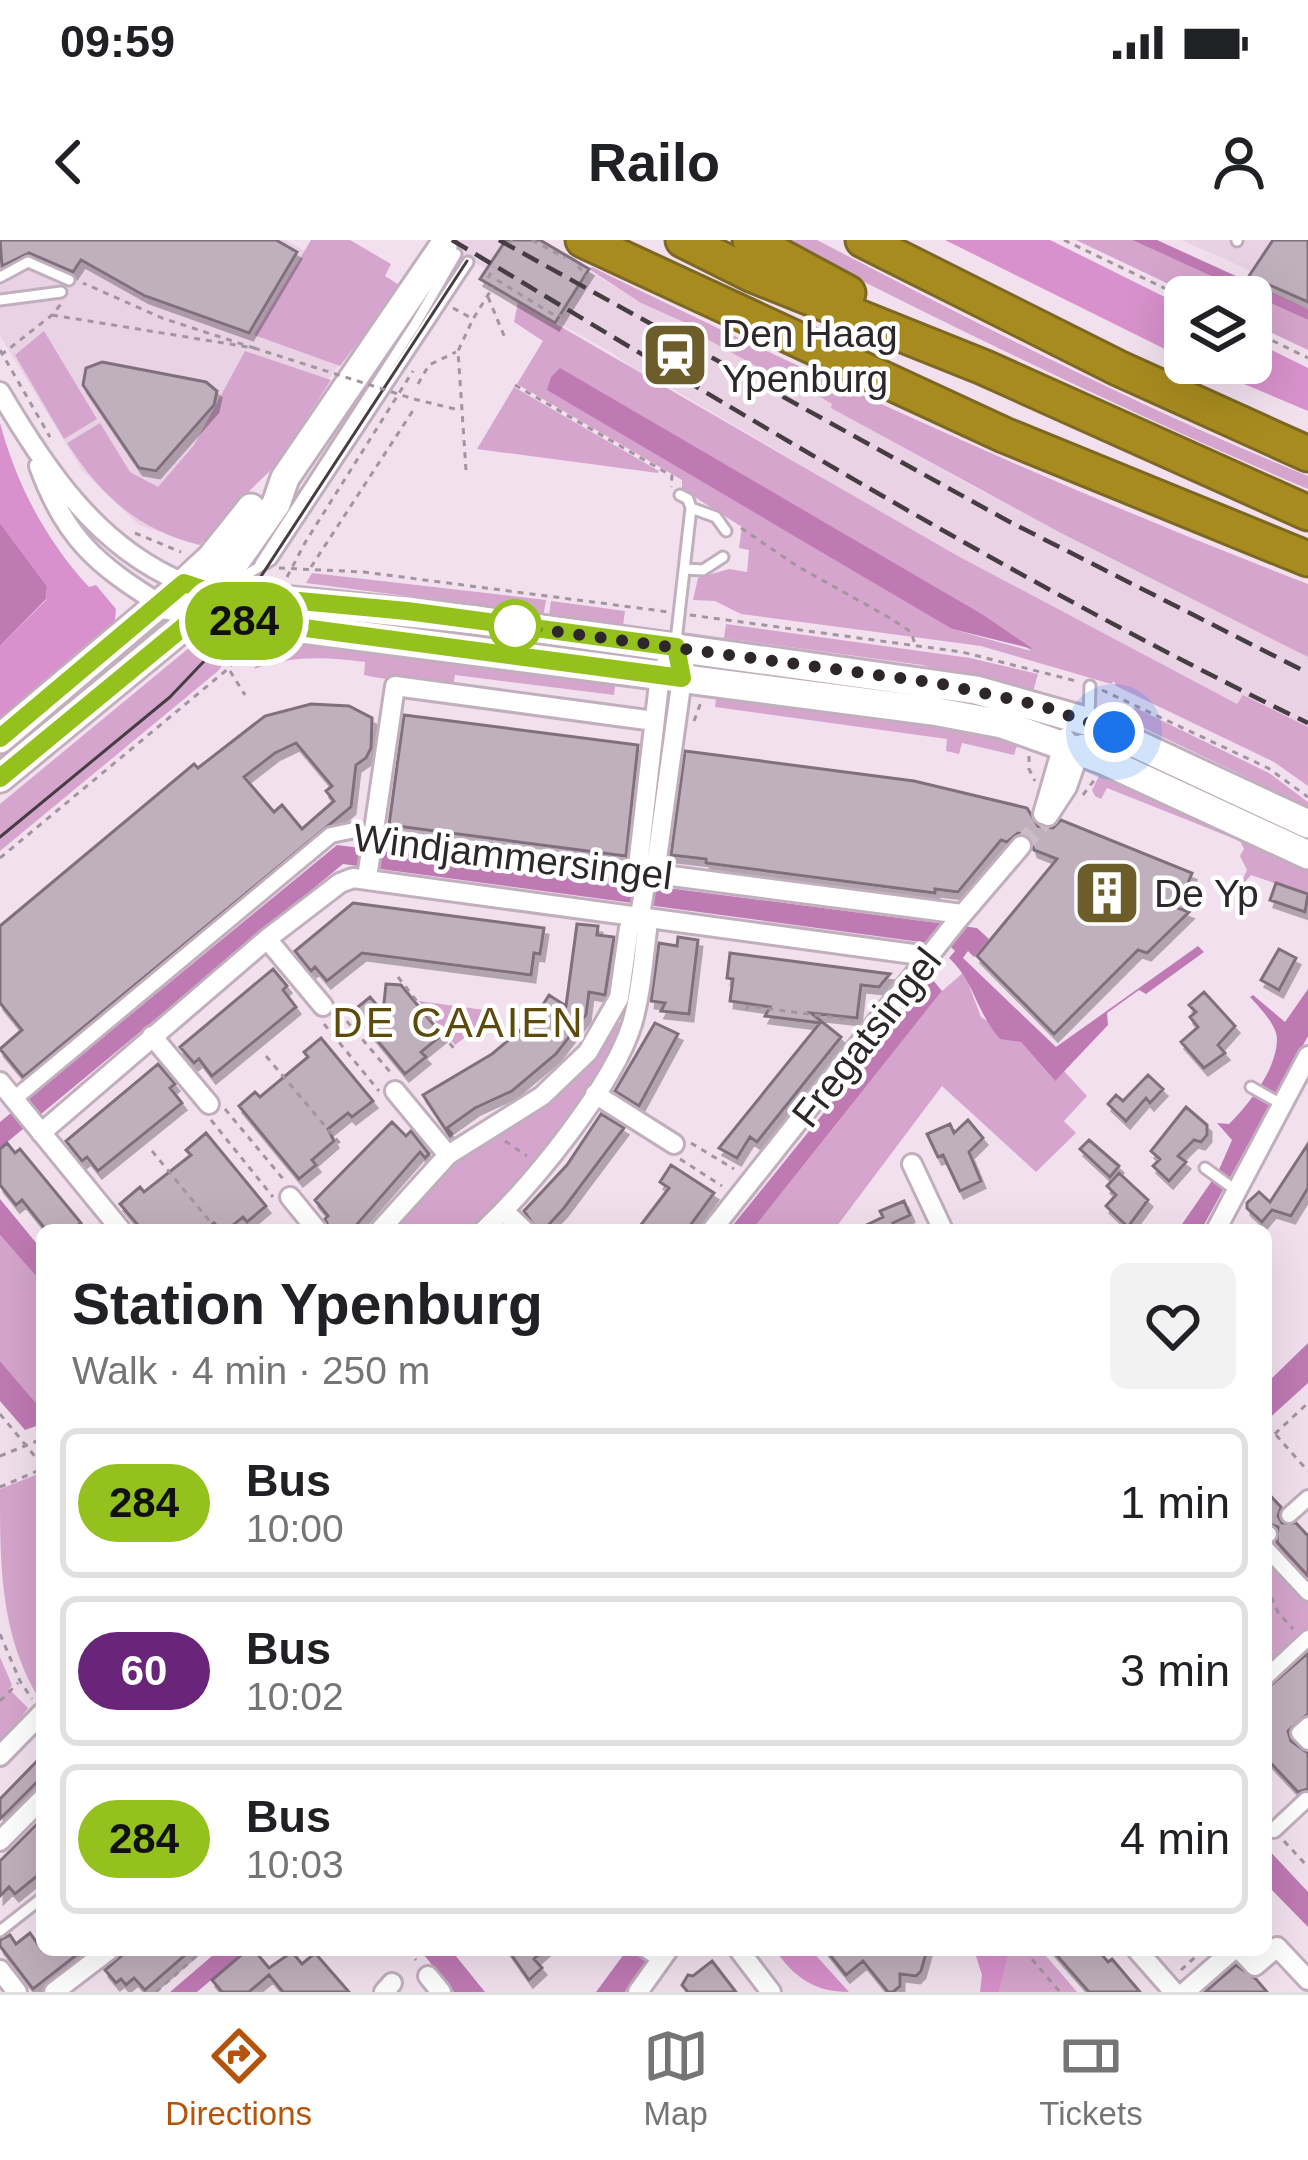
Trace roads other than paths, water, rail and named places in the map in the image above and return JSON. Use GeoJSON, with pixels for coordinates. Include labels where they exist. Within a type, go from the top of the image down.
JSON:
{"type":"FeatureCollection","features":[{"type":"Feature","properties":{"kind":"highway"},"geometry":{"type":"LineString","coordinates":[[584,240],[1081,468],[1308,559]]}},
{"type":"Feature","properties":{"kind":"highway"},"geometry":{"type":"LineString","coordinates":[[626,240],[850,363]]}},
{"type":"Feature","properties":{"kind":"highway"},"geometry":{"type":"LineString","coordinates":[[683,240],[753,275],[983,367],[1308,513]]}},
{"type":"Feature","properties":{"kind":"highway"},"geometry":{"type":"LineString","coordinates":[[750,240],[983,367]]}},
{"type":"Feature","properties":{"kind":"highway"},"geometry":{"type":"LineString","coordinates":[[863,240],[1118,368],[1308,454]]}},
{"type":"Feature","properties":{"kind":"main road"},"geometry":{"type":"LineString","coordinates":[[0,778],[206,604],[276,504],[285,478],[449,250]]}},
{"type":"Feature","properties":{"kind":"main road"},"geometry":{"type":"LineString","coordinates":[[0,739],[184,583],[211,558],[257,499],[285,478]]}},
{"type":"Feature","properties":{"kind":"main road"},"geometry":{"type":"LineString","coordinates":[[184,583],[206,604],[260,623],[1002,724],[1071,748],[1308,855]]}},
{"type":"Feature","properties":{"kind":"main road"},"geometry":{"type":"LineString","coordinates":[[160,604],[275,598],[477,620],[937,683],[1014,698],[1080,719],[1308,824]]}},
{"type":"Feature","properties":{"kind":"street"},"geometry":{"type":"LineString","coordinates":[[0,392],[32,445],[79,507],[149,568],[184,583]]}},
{"type":"Feature","properties":{"kind":"street"},"geometry":{"type":"LineString","coordinates":[[32,445],[49,491],[95,560],[160,604]]}},
{"type":"Feature","properties":{"kind":"street"},"geometry":{"type":"LineString","coordinates":[[490,1224],[543,1166],[595,1094],[631,1029],[629,928],[641,910],[646,878],[657,860],[676,647]]}},
{"type":"Feature","properties":{"kind":"street"},"geometry":{"type":"LineString","coordinates":[[646,878],[639,856],[654,721],[671,677]]}},
{"type":"Feature","properties":{"kind":"street"},"geometry":{"type":"LineString","coordinates":[[368,874],[395,686],[654,721]]}},
{"type":"Feature","properties":{"kind":"street"},"geometry":{"type":"LineString","coordinates":[[1046,815],[1080,719]]}},
{"type":"Feature","properties":{"kind":"street","name":"Windjammersingel"},"geometry":{"type":"LineString","coordinates":[[16,1101],[331,835],[355,830],[373,842],[959,918]]}},
{"type":"Feature","properties":{"kind":"street","name":"Fregatsingel"},"geometry":{"type":"LineString","coordinates":[[717,1224],[1021,846]]}},
{"type":"Feature","properties":{"kind":"street","name":"Windjammersingel"},"geometry":{"type":"LineString","coordinates":[[37,1128],[267,938],[340,883],[368,874],[933,951]]}},
{"type":"Feature","properties":{"kind":"street"},"geometry":{"type":"LineString","coordinates":[[267,938],[323,1007]]}},
{"type":"Feature","properties":{"kind":"street"},"geometry":{"type":"LineString","coordinates":[[385,1224],[448,1155],[567,1075],[628,1003]]}},
{"type":"Feature","properties":{"kind":"street"},"geometry":{"type":"LineString","coordinates":[[152,1036],[209,1104]]}},
{"type":"Feature","properties":{"kind":"street"},"geometry":{"type":"LineString","coordinates":[[1219,1224],[1308,1056]]}},
{"type":"Feature","properties":{"kind":"street"},"geometry":{"type":"LineString","coordinates":[[0,1082],[117,1224]]}},
{"type":"Feature","properties":{"kind":"street"},"geometry":{"type":"LineString","coordinates":[[394,1092],[448,1155]]}},
{"type":"Feature","properties":{"kind":"street"},"geometry":{"type":"LineString","coordinates":[[595,1094],[674,1144]]}},
{"type":"Feature","properties":{"kind":"street"},"geometry":{"type":"LineString","coordinates":[[912,1164],[940,1224]]}},
{"type":"Feature","properties":{"kind":"street"},"geometry":{"type":"LineString","coordinates":[[288,1198],[312,1224]]}},
{"type":"Feature","properties":{"kind":"street"},"geometry":{"type":"LineString","coordinates":[[504,1210],[518,1224]]}},
{"type":"Feature","properties":{"kind":"street"},"geometry":{"type":"LineString","coordinates":[[1289,1515],[1308,1498]]}},
{"type":"Feature","properties":{"kind":"street"},"geometry":{"type":"LineString","coordinates":[[1272,1546],[1308,1593]]}},
{"type":"Feature","properties":{"kind":"street"},"geometry":{"type":"LineString","coordinates":[[1272,1671],[1307,1639]]}},
{"type":"Feature","properties":{"kind":"street"},"geometry":{"type":"LineString","coordinates":[[0,1756],[36,1710]]}},
{"type":"Feature","properties":{"kind":"street"},"geometry":{"type":"LineString","coordinates":[[1308,1725],[1299,1733],[1308,1742]]}},
{"type":"Feature","properties":{"kind":"street"},"geometry":{"type":"LineString","coordinates":[[1274,1830],[1306,1800]]}},
{"type":"Feature","properties":{"kind":"street"},"geometry":{"type":"LineString","coordinates":[[0,1841],[36,1805]]}},
{"type":"Feature","properties":{"kind":"street"},"geometry":{"type":"LineString","coordinates":[[1272,1951],[1277,1947],[1308,1980]]}},
{"type":"Feature","properties":{"kind":"street"},"geometry":{"type":"LineString","coordinates":[[54,1992],[101,1956]]}},
{"type":"Feature","properties":{"kind":"street"},"geometry":{"type":"LineString","coordinates":[[638,1992],[663,1956]]}},
{"type":"Feature","properties":{"kind":"street"},"geometry":{"type":"LineString","coordinates":[[744,1956],[771,1992]]}},
{"type":"Feature","properties":{"kind":"street"},"geometry":{"type":"LineString","coordinates":[[1143,1956],[1175,1989],[1227,1956]]}},
{"type":"Feature","properties":{"kind":"street"},"geometry":{"type":"LineString","coordinates":[[1243,1956],[1255,1966],[1267,1956]]}},
{"type":"Feature","properties":{"kind":"street"},"geometry":{"type":"LineString","coordinates":[[0,1970],[17,1992]]}},
{"type":"Feature","properties":{"kind":"street"},"geometry":{"type":"LineString","coordinates":[[428,1976],[441,1992]]}},
{"type":"Feature","properties":{"kind":"lane"},"geometry":{"type":"LineString","coordinates":[[260,568],[449,250]]}},
{"type":"Feature","properties":{"kind":"lane"},"geometry":{"type":"LineString","coordinates":[[0,277],[28,262],[74,280]]}},
{"type":"Feature","properties":{"kind":"lane"},"geometry":{"type":"LineString","coordinates":[[206,604],[271,560],[468,262]]}},
{"type":"Feature","properties":{"kind":"lane"},"geometry":{"type":"LineString","coordinates":[[0,301],[63,295]]}},
{"type":"Feature","properties":{"kind":"lane"},"geometry":{"type":"LineString","coordinates":[[675,495],[688,499],[692,508],[676,647]]}},
{"type":"Feature","properties":{"kind":"lane"},"geometry":{"type":"LineString","coordinates":[[692,508],[716,517],[726,531]]}},
{"type":"Feature","properties":{"kind":"lane"},"geometry":{"type":"LineString","coordinates":[[685,569],[703,570],[723,556]]}},
{"type":"Feature","properties":{"kind":"lane"},"geometry":{"type":"LineString","coordinates":[[1251,1087],[1283,1105]]}},
{"type":"Feature","properties":{"kind":"lane"},"geometry":{"type":"LineString","coordinates":[[1205,1168],[1237,1191]]}},
{"type":"Feature","properties":{"kind":"lane"},"geometry":{"type":"LineString","coordinates":[[0,1931],[36,1903]]}},
{"type":"Feature","properties":{"kind":"tunnel"},"geometry":{"type":"LineString","coordinates":[[1021,846],[1048,816]]}},
{"type":"Feature","properties":{"kind":"tram line"},"geometry":{"type":"LineString","coordinates":[[0,837],[170,697],[209,656],[467,261]]}},
{"type":"Feature","properties":{"kind":"railway"},"geometry":{"type":"LineString","coordinates":[[452,240],[981,552],[1308,723]]}},
{"type":"Feature","properties":{"kind":"railway"},"geometry":{"type":"LineString","coordinates":[[499,240],[1008,521],[1308,673]]}},
{"type":"Feature","properties":{"kind":"place","name":"Den Haag Ypenburg"},"geometry":{"type":"Point","coordinates":[675,355]}},
{"type":"Feature","properties":{"kind":"place","name":"De Yp"},"geometry":{"type":"Point","coordinates":[1107,893]}},
{"type":"Feature","properties":{"kind":"district","name":"DE CAAIEN"},"geometry":{"type":"Point","coordinates":[459,1022]}}]}
